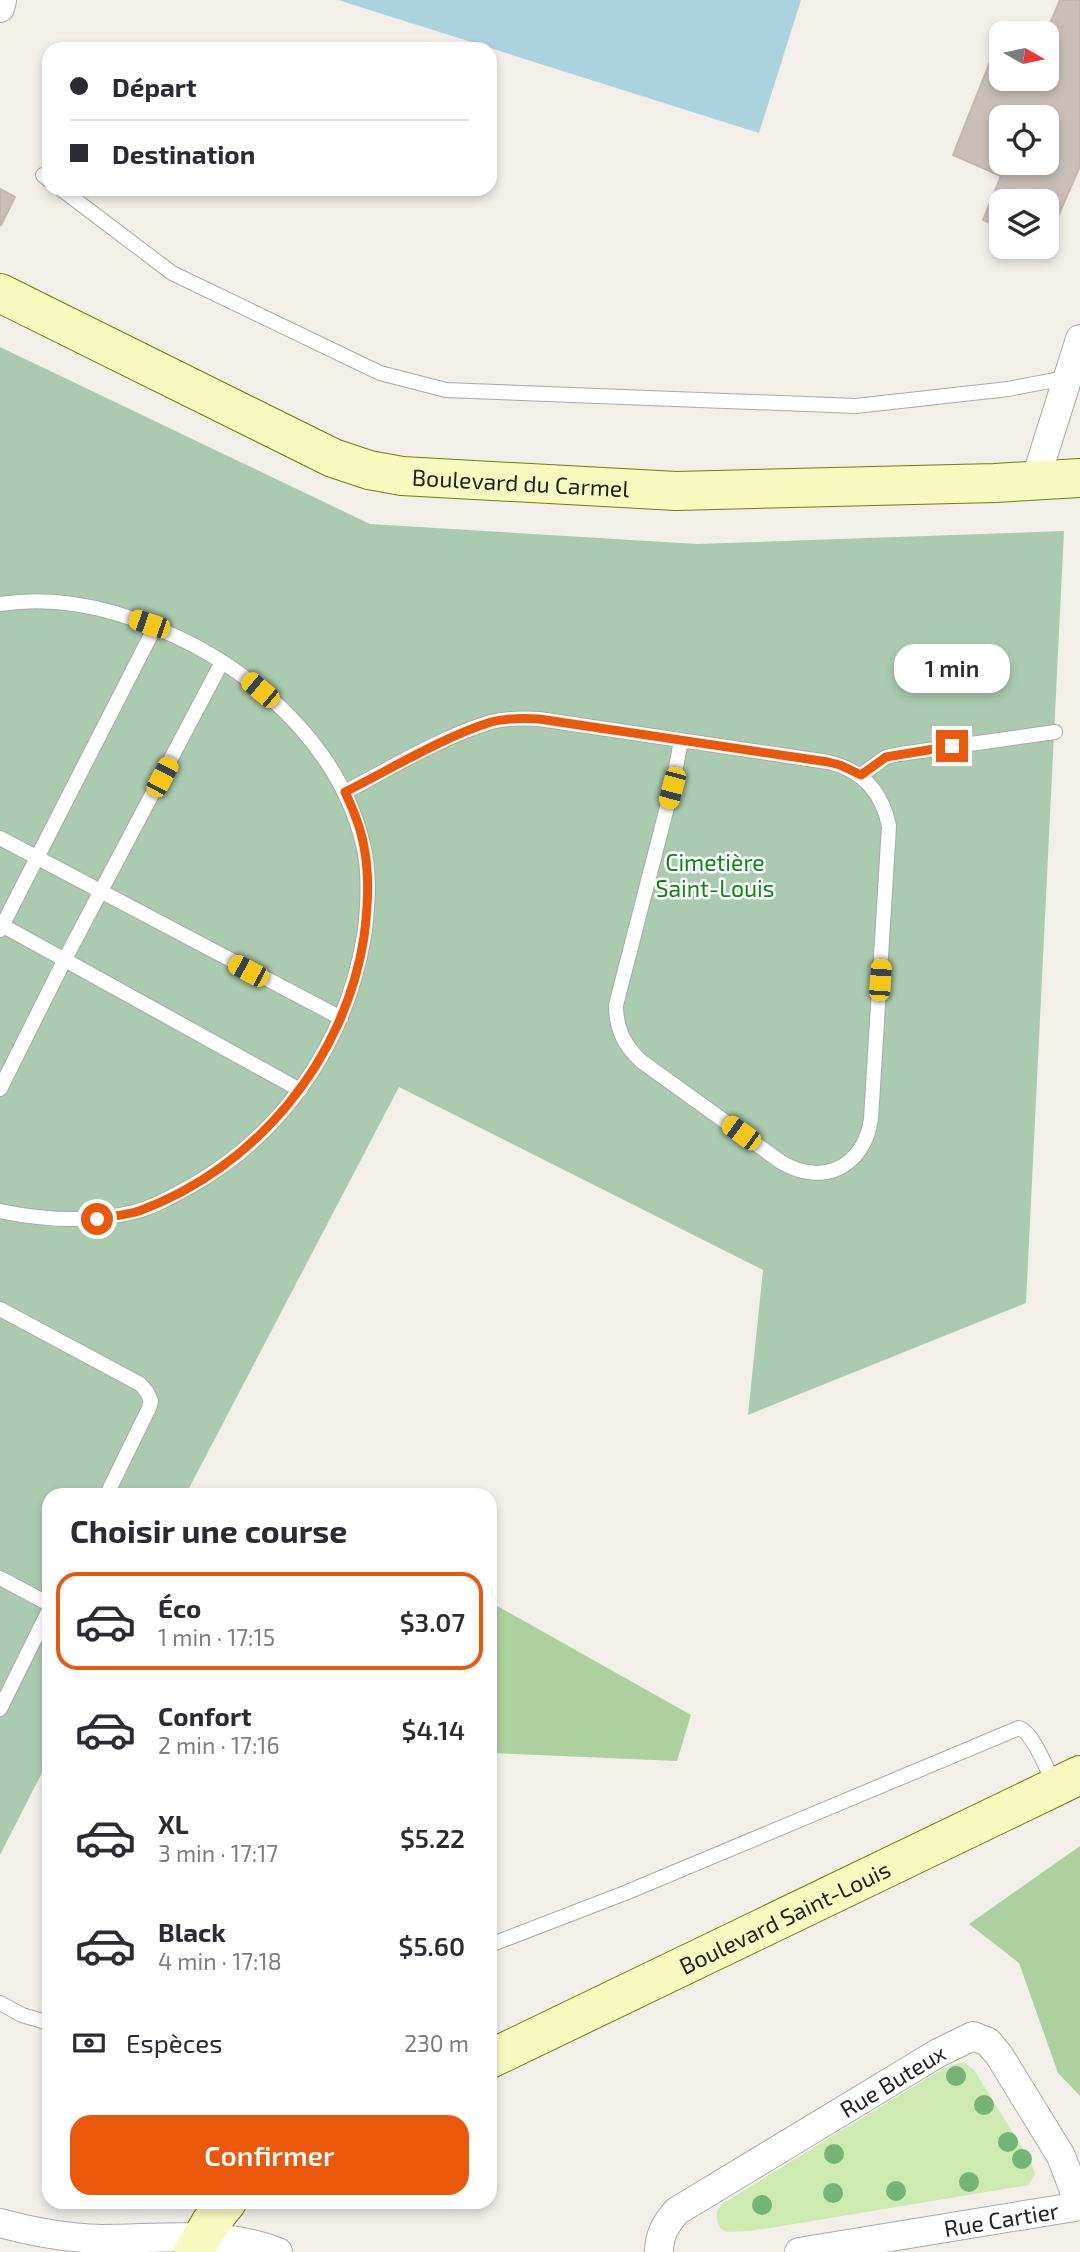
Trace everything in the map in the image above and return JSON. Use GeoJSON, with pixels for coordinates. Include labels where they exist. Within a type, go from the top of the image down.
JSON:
{"type":"FeatureCollection","features":[{"type":"Feature","properties":{"kind":"street"},"geometry":{"type":"LineString","coordinates":[[0,8],[2,0]]}},
{"type":"Feature","properties":{"kind":"street","name":"Boulevard du Carmel"},"geometry":{"type":"LineString","coordinates":[[0,293],[333,457],[383,473],[456,481],[676,491],[1080,478]]}},
{"type":"Feature","properties":{"kind":"street"},"geometry":{"type":"LineString","coordinates":[[1035,481],[1073,377],[1080,339]]}},
{"type":"Feature","properties":{"kind":"street","name":"Boulevard Saint-Louis"},"geometry":{"type":"LineString","coordinates":[[497,2056],[1068,1781]]}},
{"type":"Feature","properties":{"kind":"street","name":"Rue Buteux"},"geometry":{"type":"LineString","coordinates":[[659,2252],[661,2236],[677,2211],[938,2053],[973,2036],[988,2042],[999,2055],[1061,2156],[1080,2206]]}},
{"type":"Feature","properties":{"kind":"street","name":"Rue Cartier"},"geometry":{"type":"LineString","coordinates":[[799,2252],[1080,2206]]}},
{"type":"Feature","properties":{"kind":"street"},"geometry":{"type":"LineString","coordinates":[[197,2245],[222,2209]]}},
{"type":"Feature","properties":{"kind":"street"},"geometry":{"type":"LineString","coordinates":[[0,2223],[37,2232],[82,2238],[197,2245],[233,2239],[278,2252]]}},
{"type":"Feature","properties":{"kind":"lane"},"geometry":{"type":"LineString","coordinates":[[70,196],[172,273],[380,373],[446,390],[856,406],[1007,389],[1073,377]]}},
{"type":"Feature","properties":{"kind":"lane"},"geometry":{"type":"LineString","coordinates":[[0,604],[47,601],[116,613],[155,627],[222,662],[273,701],[300,726],[323,754],[356,816],[368,878],[367,914],[361,951],[353,986],[341,1018],[300,1090],[271,1125],[208,1176],[173,1196],[136,1212],[97,1219],[57,1219],[0,1211]]}},
{"type":"Feature","properties":{"kind":"lane"},"geometry":{"type":"LineString","coordinates":[[155,627],[1,927],[65,959],[300,1090]]}},
{"type":"Feature","properties":{"kind":"lane"},"geometry":{"type":"LineString","coordinates":[[0,1089],[65,959],[222,662]]}},
{"type":"Feature","properties":{"kind":"lane"},"geometry":{"type":"LineString","coordinates":[[345,792],[459,735],[492,722],[515,718],[539,719],[828,762],[861,775],[877,792],[889,825],[871,1119],[866,1142],[852,1159],[833,1170],[812,1174],[781,1163],[641,1060],[626,1045],[618,1026],[616,1005],[672,788],[681,741]]}},
{"type":"Feature","properties":{"kind":"lane"},"geometry":{"type":"LineString","coordinates":[[861,775],[886,757],[1055,732]]}},
{"type":"Feature","properties":{"kind":"lane"},"geometry":{"type":"LineString","coordinates":[[0,838],[341,1018]]}},
{"type":"Feature","properties":{"kind":"lane"},"geometry":{"type":"LineString","coordinates":[[0,1309],[125,1374],[147,1392],[149,1408],[110,1488]]}},
{"type":"Feature","properties":{"kind":"lane"},"geometry":{"type":"LineString","coordinates":[[0,1578],[42,1600]]}},
{"type":"Feature","properties":{"kind":"lane"},"geometry":{"type":"LineString","coordinates":[[0,1709],[42,1624]]}},
{"type":"Feature","properties":{"kind":"lane"},"geometry":{"type":"LineString","coordinates":[[497,1942],[625,1893],[1019,1728],[1031,1737],[1068,1781]]}},
{"type":"Feature","properties":{"kind":"lane"},"geometry":{"type":"LineString","coordinates":[[0,2003],[22,2015],[42,2021]]}},
{"type":"Feature","properties":{"kind":"green space","name":"Cimetière Saint-Louis"},"geometry":{"type":"Polygon","coordinates":[[[0,347],[370,524],[697,544],[1064,531],[1026,1303],[748,1415],[763,1270],[399,1087],[189,1488],[42,1488],[42,1773],[0,1855],[0,347]]]}},
{"type":"Feature","properties":{"kind":"green space"},"geometry":{"type":"Polygon","coordinates":[[[497,1606],[691,1715],[677,1761],[497,1753],[497,1606]]]}},
{"type":"Feature","properties":{"kind":"green space"},"geometry":{"type":"Polygon","coordinates":[[[1080,1846],[1080,2096],[1058,2073],[1019,1963],[969,1924],[1080,1846]]]}},
{"type":"Feature","properties":{"kind":"green space"},"geometry":{"type":"Polygon","coordinates":[[[965,2063],[974,2070],[1030,2160],[1035,2174],[1029,2185],[751,2231],[727,2232],[721,2229],[717,2214],[725,2202],[944,2068],[965,2063]]]}},
{"type":"Feature","properties":{"kind":"water"},"geometry":{"type":"Polygon","coordinates":[[[338,0],[801,0],[759,133],[497,50],[497,42],[471,42],[338,0]]]}},
{"type":"Feature","properties":{"kind":"building"},"geometry":{"type":"Polygon","coordinates":[[[1060,0],[1080,0],[1080,166],[1059,214],[1059,189],[996,189],[1001,176],[999,175],[1059,175],[1059,105],[989,105],[989,171],[953,155],[989,65],[989,91],[1059,91],[1059,21],[1051,21],[1060,0]]]}},
{"type":"Feature","properties":{"kind":"building"},"geometry":{"type":"Polygon","coordinates":[[[0,189],[15,197],[1,225],[0,224],[0,189]]]}},
{"type":"Feature","properties":{"kind":"building"},"geometry":{"type":"Polygon","coordinates":[[[989,205],[989,223],[983,220],[989,205]]]}},
{"type":"Feature","properties":{"kind":"route"},"geometry":{"type":"LineString","coordinates":[[97,1219],[136,1212],[173,1196],[208,1176],[243,1150],[271,1125],[293,1100],[327,1047],[353,986],[367,914],[368,878],[364,847],[356,816],[345,792],[459,735],[492,722],[515,718],[539,719],[828,762],[861,775],[886,757],[952,746]]}}]}
